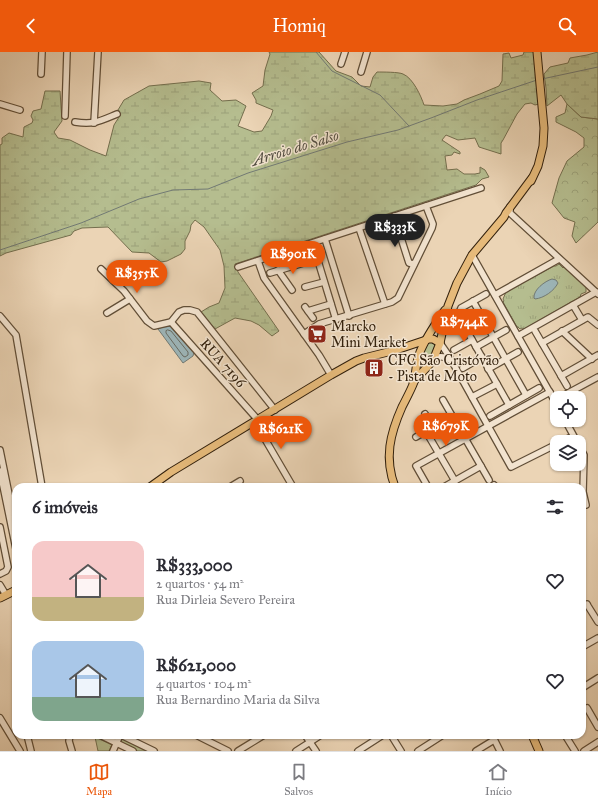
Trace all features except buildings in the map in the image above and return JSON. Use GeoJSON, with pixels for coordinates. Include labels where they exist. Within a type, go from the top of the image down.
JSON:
{"type":"FeatureCollection","features":[{"type":"Feature","properties":{"kind":"main road"},"geometry":{"type":"LineString","coordinates":[[413,382],[434,358],[440,343],[448,306],[457,283],[472,255],[525,192],[538,166],[543,146],[544,128],[537,52]]}},
{"type":"Feature","properties":{"kind":"main road"},"geometry":{"type":"LineString","coordinates":[[394,483],[389,463],[390,444],[396,420],[413,382],[419,353],[448,306]]}},
{"type":"Feature","properties":{"kind":"main road"},"geometry":{"type":"LineString","coordinates":[[156,483],[171,472],[356,361],[407,347],[426,340],[433,339],[440,343]]}},
{"type":"Feature","properties":{"kind":"main road"},"geometry":{"type":"LineString","coordinates":[[407,347],[416,349],[421,358],[425,361],[430,361],[434,358]]}},
{"type":"Feature","properties":{"kind":"main road"},"geometry":{"type":"LineString","coordinates":[[534,739],[539,751]]}},
{"type":"Feature","properties":{"kind":"street"},"geometry":{"type":"LineString","coordinates":[[41,74],[42,52]]}},
{"type":"Feature","properties":{"kind":"street"},"geometry":{"type":"LineString","coordinates":[[65,116],[67,52]]}},
{"type":"Feature","properties":{"kind":"street"},"geometry":{"type":"LineString","coordinates":[[94,123],[98,52]]}},
{"type":"Feature","properties":{"kind":"street"},"geometry":{"type":"LineString","coordinates":[[341,64],[344,52]]}},
{"type":"Feature","properties":{"kind":"street"},"geometry":{"type":"LineString","coordinates":[[361,72],[367,52]]}},
{"type":"Feature","properties":{"kind":"street"},"geometry":{"type":"LineString","coordinates":[[0,104],[20,110]]}},
{"type":"Feature","properties":{"kind":"street"},"geometry":{"type":"LineString","coordinates":[[75,122],[87,124],[94,123],[117,114]]}},
{"type":"Feature","properties":{"kind":"street"},"geometry":{"type":"LineString","coordinates":[[238,267],[481,188]]}},
{"type":"Feature","properties":{"kind":"street"},"geometry":{"type":"LineString","coordinates":[[304,334],[319,324],[392,302],[398,298],[433,224],[426,206]]}},
{"type":"Feature","properties":{"kind":"street"},"geometry":{"type":"LineString","coordinates":[[508,212],[597,293],[518,336]]}},
{"type":"Feature","properties":{"kind":"street"},"geometry":{"type":"LineString","coordinates":[[394,216],[409,263],[414,264]]}},
{"type":"Feature","properties":{"kind":"street"},"geometry":{"type":"LineString","coordinates":[[359,228],[385,304]]}},
{"type":"Feature","properties":{"kind":"street"},"geometry":{"type":"LineString","coordinates":[[325,239],[349,316]]}},
{"type":"Feature","properties":{"kind":"street"},"geometry":{"type":"LineString","coordinates":[[315,250],[336,320]]}},
{"type":"Feature","properties":{"kind":"street"},"geometry":{"type":"LineString","coordinates":[[426,483],[416,466],[550,392],[472,255]]}},
{"type":"Feature","properties":{"kind":"street"},"geometry":{"type":"LineString","coordinates":[[270,273],[317,258]]}},
{"type":"Feature","properties":{"kind":"street"},"geometry":{"type":"LineString","coordinates":[[495,295],[559,259]]}},
{"type":"Feature","properties":{"kind":"street"},"geometry":{"type":"LineString","coordinates":[[258,261],[264,278],[319,355],[331,375]]}},
{"type":"Feature","properties":{"kind":"street"},"geometry":{"type":"LineString","coordinates":[[101,269],[120,286],[146,320],[154,326],[171,322],[179,312],[184,310],[197,312],[275,410]]}},
{"type":"Feature","properties":{"kind":"street"},"geometry":{"type":"LineString","coordinates":[[278,270],[292,290]]}},
{"type":"Feature","properties":{"kind":"street"},"geometry":{"type":"LineString","coordinates":[[305,287],[324,282]]}},
{"type":"Feature","properties":{"kind":"street"},"geometry":{"type":"LineString","coordinates":[[486,294],[461,308],[458,315],[509,405]]}},
{"type":"Feature","properties":{"kind":"street"},"geometry":{"type":"LineString","coordinates":[[107,313],[130,299]]}},
{"type":"Feature","properties":{"kind":"street"},"geometry":{"type":"LineString","coordinates":[[473,301],[526,395]]}},
{"type":"Feature","properties":{"kind":"street"},"geometry":{"type":"LineString","coordinates":[[313,318],[306,309],[331,304]]}},
{"type":"Feature","properties":{"kind":"street"},"geometry":{"type":"LineString","coordinates":[[573,305],[582,320]]}},
{"type":"Feature","properties":{"kind":"street"},"geometry":{"type":"LineString","coordinates":[[0,316],[16,335],[41,483]]}},
{"type":"Feature","properties":{"kind":"street"},"geometry":{"type":"LineString","coordinates":[[542,343],[588,317],[598,325]]}},
{"type":"Feature","properties":{"kind":"street","name":"RUA 7196"},"geometry":{"type":"LineString","coordinates":[[171,322],[256,421],[291,483]]}},
{"type":"Feature","properties":{"kind":"street"},"geometry":{"type":"LineString","coordinates":[[444,325],[454,327],[462,322]]}},
{"type":"Feature","properties":{"kind":"street"},"geometry":{"type":"LineString","coordinates":[[476,347],[506,330]]}},
{"type":"Feature","properties":{"kind":"street"},"geometry":{"type":"LineString","coordinates":[[535,331],[555,365],[563,374],[567,386]]}},
{"type":"Feature","properties":{"kind":"street"},"geometry":{"type":"LineString","coordinates":[[562,331],[592,359]]}},
{"type":"Feature","properties":{"kind":"street"},"geometry":{"type":"LineString","coordinates":[[454,350],[472,340]]}},
{"type":"Feature","properties":{"kind":"street"},"geometry":{"type":"LineString","coordinates":[[440,343],[445,349],[511,467],[550,448]]}},
{"type":"Feature","properties":{"kind":"street"},"geometry":{"type":"LineString","coordinates":[[488,369],[518,352]]}},
{"type":"Feature","properties":{"kind":"street"},"geometry":{"type":"LineString","coordinates":[[563,374],[598,355]]}},
{"type":"Feature","properties":{"kind":"street"},"geometry":{"type":"LineString","coordinates":[[434,358],[438,356],[446,357],[453,363]]}},
{"type":"Feature","properties":{"kind":"street"},"geometry":{"type":"LineString","coordinates":[[463,368],[482,357]]}},
{"type":"Feature","properties":{"kind":"street"},"geometry":{"type":"LineString","coordinates":[[574,391],[598,377]]}},
{"type":"Feature","properties":{"kind":"street"},"geometry":{"type":"LineString","coordinates":[[472,397],[497,384]]}},
{"type":"Feature","properties":{"kind":"street"},"geometry":{"type":"LineString","coordinates":[[490,416],[539,388]]}},
{"type":"Feature","properties":{"kind":"street"},"geometry":{"type":"LineString","coordinates":[[443,400],[488,480]]}},
{"type":"Feature","properties":{"kind":"street"},"geometry":{"type":"LineString","coordinates":[[425,414],[435,431]]}},
{"type":"Feature","properties":{"kind":"street"},"geometry":{"type":"LineString","coordinates":[[416,436],[435,431],[454,420]]}},
{"type":"Feature","properties":{"kind":"street"},"geometry":{"type":"LineString","coordinates":[[421,422],[455,481]]}},
{"type":"Feature","properties":{"kind":"street"},"geometry":{"type":"LineString","coordinates":[[0,450],[12,508]]}},
{"type":"Feature","properties":{"kind":"street"},"geometry":{"type":"LineString","coordinates":[[451,483],[481,466]]}},
{"type":"Feature","properties":{"kind":"street"},"geometry":{"type":"LineString","coordinates":[[0,471],[12,530]]}},
{"type":"Feature","properties":{"kind":"street"},"geometry":{"type":"LineString","coordinates":[[582,483],[583,471]]}},
{"type":"Feature","properties":{"kind":"street"},"geometry":{"type":"LineString","coordinates":[[0,527],[2,547],[8,569],[0,574]]}},
{"type":"Feature","properties":{"kind":"street"},"geometry":{"type":"LineString","coordinates":[[0,585],[3,596]]}},
{"type":"Feature","properties":{"kind":"street"},"geometry":{"type":"LineString","coordinates":[[586,606],[588,606],[598,622]]}},
{"type":"Feature","properties":{"kind":"street"},"geometry":{"type":"LineString","coordinates":[[586,645],[598,638]]}},
{"type":"Feature","properties":{"kind":"street"},"geometry":{"type":"LineString","coordinates":[[586,686],[598,678]]}},
{"type":"Feature","properties":{"kind":"street"},"geometry":{"type":"LineString","coordinates":[[587,708],[598,727]]}},
{"type":"Feature","properties":{"kind":"street"},"geometry":{"type":"LineString","coordinates":[[0,718],[12,738]]}},
{"type":"Feature","properties":{"kind":"street"},"geometry":{"type":"LineString","coordinates":[[13,739],[20,751]]}},
{"type":"Feature","properties":{"kind":"street"},"geometry":{"type":"LineString","coordinates":[[28,739],[31,751]]}},
{"type":"Feature","properties":{"kind":"street"},"geometry":{"type":"LineString","coordinates":[[69,739],[72,751]]}},
{"type":"Feature","properties":{"kind":"street"},"geometry":{"type":"LineString","coordinates":[[108,739],[133,751]]}},
{"type":"Feature","properties":{"kind":"street"},"geometry":{"type":"LineString","coordinates":[[113,751],[118,739]]}},
{"type":"Feature","properties":{"kind":"street"},"geometry":{"type":"LineString","coordinates":[[129,739],[154,751]]}},
{"type":"Feature","properties":{"kind":"street"},"geometry":{"type":"LineString","coordinates":[[206,739],[228,751]]}},
{"type":"Feature","properties":{"kind":"street"},"geometry":{"type":"LineString","coordinates":[[238,751],[258,739]]}},
{"type":"Feature","properties":{"kind":"street"},"geometry":{"type":"LineString","coordinates":[[308,739],[316,751]]}},
{"type":"Feature","properties":{"kind":"street"},"geometry":{"type":"LineString","coordinates":[[296,751],[315,739]]}},
{"type":"Feature","properties":{"kind":"street"},"geometry":{"type":"LineString","coordinates":[[361,750],[377,739]]}},
{"type":"Feature","properties":{"kind":"street"},"geometry":{"type":"LineString","coordinates":[[393,739],[401,751]]}},
{"type":"Feature","properties":{"kind":"street"},"geometry":{"type":"LineString","coordinates":[[418,751],[437,739]]}},
{"type":"Feature","properties":{"kind":"street"},"geometry":{"type":"LineString","coordinates":[[476,751],[491,739]]}},
{"type":"Feature","properties":{"kind":"street"},"geometry":{"type":"LineString","coordinates":[[494,739],[500,751]]}},
{"type":"Feature","properties":{"kind":"street"},"geometry":{"type":"LineString","coordinates":[[568,739],[575,751]]}},
{"type":"Feature","properties":{"kind":"street"},"geometry":{"type":"LineString","coordinates":[[584,751],[598,742]]}},
{"type":"Feature","properties":{"kind":"green space"},"geometry":{"type":"Polygon","coordinates":[[[269,52],[319,52],[336,71],[352,77],[361,86],[370,87],[373,77],[377,72],[401,73],[407,76],[413,83],[419,92],[424,105],[443,106],[457,104],[499,86],[502,81],[503,54],[509,53],[511,58],[523,55],[524,52],[534,52],[539,104],[525,104],[517,114],[501,143],[501,154],[479,147],[475,138],[458,140],[446,135],[442,140],[460,152],[460,154],[454,152],[452,155],[445,156],[447,170],[457,169],[464,174],[475,174],[480,173],[480,167],[485,170],[489,177],[482,179],[476,185],[235,264],[238,272],[279,331],[272,336],[259,325],[251,321],[235,318],[215,329],[201,312],[219,303],[225,288],[224,266],[220,250],[204,227],[195,220],[191,225],[185,241],[185,249],[181,254],[167,261],[161,262],[149,253],[132,252],[108,227],[82,228],[74,231],[71,235],[0,256],[0,145],[2,144],[2,138],[9,133],[23,137],[24,127],[32,123],[33,120],[31,116],[33,111],[41,109],[45,91],[60,91],[62,121],[54,132],[58,138],[70,140],[106,156],[114,125],[119,117],[118,110],[124,100],[149,86],[199,81],[211,83],[210,90],[222,101],[236,100],[246,106],[238,126],[254,132],[262,131],[273,110],[256,103],[252,93],[263,86],[265,70],[270,54],[269,52]]]}},
{"type":"Feature","properties":{"kind":"green space"},"geometry":{"type":"Polygon","coordinates":[[[598,52],[598,119],[581,117],[567,104],[561,95],[547,106],[544,74],[550,67],[568,63],[570,58],[598,52]]]}},
{"type":"Feature","properties":{"kind":"green space"},"geometry":{"type":"Polygon","coordinates":[[[567,104],[581,117],[598,119],[598,222],[576,243],[572,236],[575,222],[564,218],[552,203],[559,178],[567,161],[584,147],[584,138],[576,132],[556,122],[556,117],[565,113],[567,104]]]}},
{"type":"Feature","properties":{"kind":"green space"},"geometry":{"type":"Polygon","coordinates":[[[559,264],[586,287],[586,292],[581,294],[580,297],[524,329],[520,329],[517,327],[503,302],[506,292],[559,264]]]}},
{"type":"Feature","properties":{"kind":"green space"},"geometry":{"type":"Polygon","coordinates":[[[430,341],[435,344],[435,346],[431,356],[426,358],[423,355],[426,345],[430,341]]]}},
{"type":"Feature","properties":{"kind":"green space"},"geometry":{"type":"Polygon","coordinates":[[[95,739],[99,739],[112,745],[109,751],[98,751],[95,739]]]}},
{"type":"Feature","properties":{"kind":"green space"},"geometry":{"type":"Polygon","coordinates":[[[122,739],[127,739],[151,751],[137,751],[120,743],[122,739]]]}},
{"type":"Feature","properties":{"kind":"water"},"geometry":{"type":"Polygon","coordinates":[[[552,279],[556,280],[558,283],[554,289],[545,296],[535,299],[534,295],[537,289],[552,279]]]}},
{"type":"Feature","properties":{"kind":"water"},"geometry":{"type":"Polygon","coordinates":[[[173,326],[194,352],[193,356],[183,363],[158,329],[173,326]]]}},
{"type":"Feature","properties":{"kind":"waterway"},"geometry":{"type":"LineString","coordinates":[[316,52],[332,71],[380,95],[409,126]]}},
{"type":"Feature","properties":{"kind":"waterway","name":"Arroio do Salso"},"geometry":{"type":"LineString","coordinates":[[542,79],[598,67]]}},
{"type":"Feature","properties":{"kind":"waterway","name":"Arroio do Salso"},"geometry":{"type":"LineString","coordinates":[[0,250],[81,223],[139,199],[173,190],[208,189],[248,173],[347,142],[398,130],[477,100],[537,80]]}},
{"type":"Feature","properties":{"kind":"place","name":"Marcko Mini Market"},"geometry":{"type":"Point","coordinates":[317,334]}},
{"type":"Feature","properties":{"kind":"place","name":"CFC São Cristóvão - Pista de Moto"},"geometry":{"type":"Point","coordinates":[374,368]}}]}
